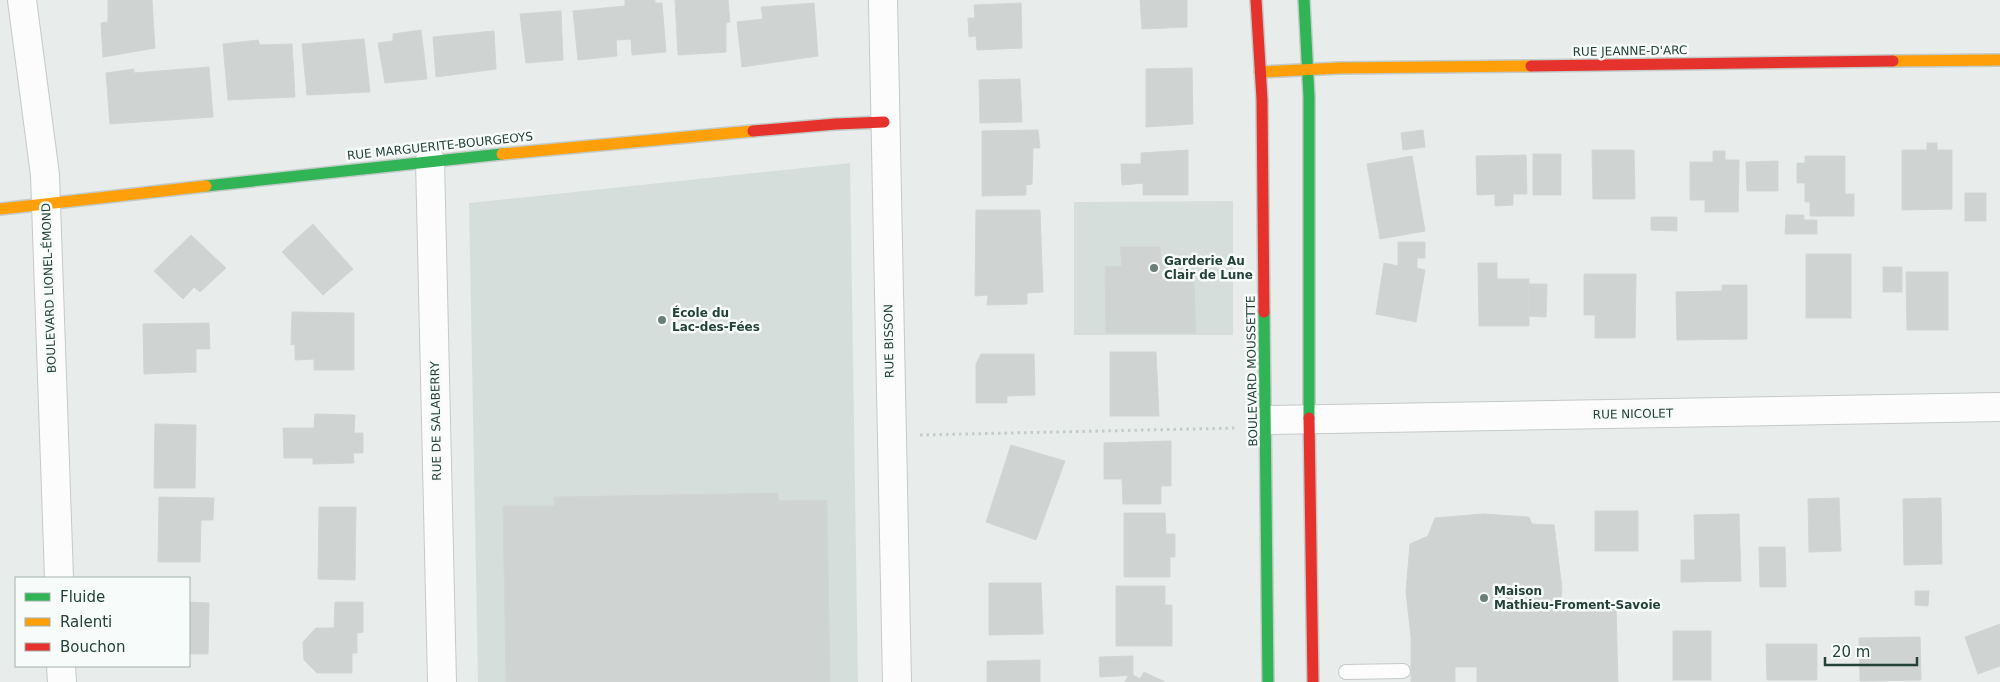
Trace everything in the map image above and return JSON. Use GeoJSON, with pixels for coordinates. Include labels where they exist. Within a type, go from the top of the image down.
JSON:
{"type":"FeatureCollection","features":[{"type":"Feature","properties":{"kind":"street","name":"BOULEVARD LIONEL-ÉMOND"},"geometry":{"type":"LineString","coordinates":[[22,0],[45,175],[58,577]]}},
{"type":"Feature","properties":{"kind":"street","name":"RUE BISSON"},"geometry":{"type":"LineString","coordinates":[[883,0],[896,682]]}},
{"type":"Feature","properties":{"kind":"street","name":"BOULEVARD MOUSSETTE"},"geometry":{"type":"LineString","coordinates":[[1256,0],[1260,72],[1267,420],[1268,682]]}},
{"type":"Feature","properties":{"kind":"street"},"geometry":{"type":"LineString","coordinates":[[1304,0],[1308,70],[1309,420],[1313,682]]}},
{"type":"Feature","properties":{"kind":"street","name":"RUE JEANNE-D'ARC"},"geometry":{"type":"LineString","coordinates":[[1260,72],[1340,68],[2000,60]]}},
{"type":"Feature","properties":{"kind":"street","name":"RUE MARGUERITE-BOURGEOYS"},"geometry":{"type":"LineString","coordinates":[[0,209],[430,160],[836,124],[884,122]]}},
{"type":"Feature","properties":{"kind":"street","name":"RUE DE SALABERRY"},"geometry":{"type":"LineString","coordinates":[[430,160],[442,682]]}},
{"type":"Feature","properties":{"kind":"street","name":"RUE NICOLET"},"geometry":{"type":"LineString","coordinates":[[1267,420],[2000,407]]}},
{"type":"Feature","properties":{"kind":"street"},"geometry":{"type":"LineString","coordinates":[[61,667],[62,682]]}},
{"type":"Feature","properties":{"kind":"lane"},"geometry":{"type":"LineString","coordinates":[[1346,672],[1403,671]]}},
{"type":"Feature","properties":{"kind":"path"},"geometry":{"type":"LineString","coordinates":[[920,435],[1238,428]]}},
{"type":"Feature","properties":{"kind":"shaded area","name":"École du Lac-des-Fées"},"geometry":{"type":"Polygon","coordinates":[[[850,163],[858,682],[478,682],[469,203],[850,163]]]}},
{"type":"Feature","properties":{"kind":"shaded area","name":"Garderie Au Clair de Lune"},"geometry":{"type":"Polygon","coordinates":[[[1233,201],[1233,335],[1074,335],[1074,202],[1233,201]]]}},
{"type":"Feature","properties":{"kind":"building"},"geometry":{"type":"Polygon","coordinates":[[[108,0],[152,0],[155,48],[103,57],[101,23],[108,22],[108,0]]]}},
{"type":"Feature","properties":{"kind":"building"},"geometry":{"type":"Polygon","coordinates":[[[625,0],[655,0],[655,3],[662,3],[666,52],[632,55],[631,39],[616,40],[617,56],[578,60],[573,11],[625,6],[625,0]]]}},
{"type":"Feature","properties":{"kind":"building"},"geometry":{"type":"Polygon","coordinates":[[[675,0],[728,0],[730,22],[726,23],[726,52],[678,55],[675,0]]]}},
{"type":"Feature","properties":{"kind":"building"},"geometry":{"type":"Polygon","coordinates":[[[1140,0],[1187,0],[1187,27],[1142,29],[1140,0]]]}},
{"type":"Feature","properties":{"kind":"building"},"geometry":{"type":"Polygon","coordinates":[[[814,3],[818,56],[742,67],[737,22],[763,19],[761,7],[814,3]]]}},
{"type":"Feature","properties":{"kind":"building"},"geometry":{"type":"Polygon","coordinates":[[[1021,3],[1022,48],[977,50],[976,36],[969,37],[968,18],[975,18],[974,5],[1021,3]]]}},
{"type":"Feature","properties":{"kind":"building"},"geometry":{"type":"Polygon","coordinates":[[[561,11],[563,60],[526,63],[520,14],[561,11]]]}},
{"type":"Feature","properties":{"kind":"building"},"geometry":{"type":"Polygon","coordinates":[[[421,30],[427,79],[385,83],[378,43],[393,41],[393,34],[421,30]]]}},
{"type":"Feature","properties":{"kind":"building"},"geometry":{"type":"Polygon","coordinates":[[[494,31],[496,69],[436,77],[433,37],[494,31]]]}},
{"type":"Feature","properties":{"kind":"building"},"geometry":{"type":"Polygon","coordinates":[[[364,39],[370,92],[307,95],[302,44],[364,39]]]}},
{"type":"Feature","properties":{"kind":"building"},"geometry":{"type":"Polygon","coordinates":[[[258,40],[260,45],[292,44],[295,97],[228,100],[223,44],[258,40]]]}},
{"type":"Feature","properties":{"kind":"building"},"geometry":{"type":"Polygon","coordinates":[[[209,67],[213,117],[110,124],[106,73],[134,69],[134,73],[209,67]]]}},
{"type":"Feature","properties":{"kind":"building"},"geometry":{"type":"Polygon","coordinates":[[[1192,68],[1193,124],[1146,127],[1146,69],[1192,68]]]}},
{"type":"Feature","properties":{"kind":"building"},"geometry":{"type":"Polygon","coordinates":[[[1020,79],[1022,122],[980,123],[979,80],[1020,79]]]}},
{"type":"Feature","properties":{"kind":"building"},"geometry":{"type":"Polygon","coordinates":[[[1038,130],[1040,148],[1033,148],[1032,184],[1026,185],[1026,195],[982,196],[982,131],[1038,130]]]}},
{"type":"Feature","properties":{"kind":"building"},"geometry":{"type":"Polygon","coordinates":[[[1423,130],[1425,147],[1403,150],[1401,133],[1423,130]]]}},
{"type":"Feature","properties":{"kind":"building"},"geometry":{"type":"Polygon","coordinates":[[[1927,143],[1937,143],[1937,150],[1952,150],[1952,209],[1902,210],[1902,150],[1927,150],[1927,143]]]}},
{"type":"Feature","properties":{"kind":"building"},"geometry":{"type":"Polygon","coordinates":[[[1188,150],[1188,195],[1143,195],[1143,183],[1122,185],[1121,164],[1141,164],[1141,153],[1188,150]]]}},
{"type":"Feature","properties":{"kind":"building"},"geometry":{"type":"Polygon","coordinates":[[[1592,150],[1634,150],[1635,199],[1593,199],[1592,150]]]}},
{"type":"Feature","properties":{"kind":"building"},"geometry":{"type":"Polygon","coordinates":[[[1713,151],[1725,151],[1725,160],[1739,160],[1738,212],[1705,212],[1705,200],[1690,200],[1690,162],[1713,162],[1713,151]]]}},
{"type":"Feature","properties":{"kind":"building"},"geometry":{"type":"Polygon","coordinates":[[[1533,154],[1561,154],[1561,195],[1533,195],[1533,154]]]}},
{"type":"Feature","properties":{"kind":"building"},"geometry":{"type":"Polygon","coordinates":[[[1526,155],[1527,194],[1513,194],[1513,205],[1495,206],[1495,194],[1477,195],[1476,156],[1526,155]]]}},
{"type":"Feature","properties":{"kind":"building"},"geometry":{"type":"Polygon","coordinates":[[[1412,156],[1425,231],[1380,239],[1367,164],[1412,156]]]}},
{"type":"Feature","properties":{"kind":"building"},"geometry":{"type":"Polygon","coordinates":[[[1805,156],[1845,156],[1845,194],[1854,194],[1854,216],[1810,216],[1810,202],[1805,202],[1805,183],[1797,183],[1797,163],[1805,163],[1805,156]]]}},
{"type":"Feature","properties":{"kind":"building"},"geometry":{"type":"Polygon","coordinates":[[[1778,161],[1778,191],[1747,191],[1746,162],[1778,161]]]}},
{"type":"Feature","properties":{"kind":"building"},"geometry":{"type":"Polygon","coordinates":[[[1965,193],[1986,193],[1986,221],[1965,221],[1965,193]]]}},
{"type":"Feature","properties":{"kind":"building"},"geometry":{"type":"Polygon","coordinates":[[[976,210],[1040,210],[1043,292],[1027,293],[1027,304],[987,305],[988,295],[975,296],[976,210]]]}},
{"type":"Feature","properties":{"kind":"building"},"geometry":{"type":"Polygon","coordinates":[[[1786,215],[1804,215],[1804,220],[1817,220],[1817,234],[1785,234],[1786,215]]]}},
{"type":"Feature","properties":{"kind":"building"},"geometry":{"type":"Polygon","coordinates":[[[1651,217],[1677,217],[1677,231],[1651,230],[1651,217]]]}},
{"type":"Feature","properties":{"kind":"building"},"geometry":{"type":"Polygon","coordinates":[[[313,224],[353,269],[323,295],[282,252],[313,224]]]}},
{"type":"Feature","properties":{"kind":"building"},"geometry":{"type":"Polygon","coordinates":[[[191,235],[226,268],[200,292],[194,287],[183,299],[154,271],[191,235]]]}},
{"type":"Feature","properties":{"kind":"building"},"geometry":{"type":"Polygon","coordinates":[[[1398,242],[1425,242],[1425,258],[1417,258],[1417,268],[1425,270],[1416,322],[1376,314],[1384,263],[1398,266],[1398,242]]]}},
{"type":"Feature","properties":{"kind":"building"},"geometry":{"type":"Polygon","coordinates":[[[1120,247],[1160,247],[1161,262],[1193,262],[1196,333],[1106,333],[1105,267],[1122,266],[1120,247]]]}},
{"type":"Feature","properties":{"kind":"building"},"geometry":{"type":"Polygon","coordinates":[[[1806,254],[1851,254],[1851,318],[1806,318],[1806,254]]]}},
{"type":"Feature","properties":{"kind":"building"},"geometry":{"type":"Polygon","coordinates":[[[1478,263],[1497,263],[1497,279],[1529,279],[1529,326],[1479,326],[1478,263]]]}},
{"type":"Feature","properties":{"kind":"building"},"geometry":{"type":"Polygon","coordinates":[[[1883,267],[1902,267],[1902,292],[1883,292],[1883,267]]]}},
{"type":"Feature","properties":{"kind":"building"},"geometry":{"type":"Polygon","coordinates":[[[1906,272],[1948,272],[1948,330],[1907,330],[1906,272]]]}},
{"type":"Feature","properties":{"kind":"building"},"geometry":{"type":"Polygon","coordinates":[[[1584,274],[1636,274],[1635,338],[1595,338],[1595,315],[1584,315],[1584,274]]]}},
{"type":"Feature","properties":{"kind":"building"},"geometry":{"type":"Polygon","coordinates":[[[1529,284],[1547,284],[1546,317],[1529,316],[1529,284]]]}},
{"type":"Feature","properties":{"kind":"building"},"geometry":{"type":"Polygon","coordinates":[[[1722,285],[1747,285],[1747,339],[1677,340],[1676,292],[1722,291],[1722,285]]]}},
{"type":"Feature","properties":{"kind":"building"},"geometry":{"type":"Polygon","coordinates":[[[292,312],[354,313],[354,370],[314,370],[314,359],[295,360],[295,344],[291,345],[292,312]]]}},
{"type":"Feature","properties":{"kind":"building"},"geometry":{"type":"Polygon","coordinates":[[[209,323],[210,349],[196,349],[196,372],[144,374],[143,324],[209,323]]]}},
{"type":"Feature","properties":{"kind":"building"},"geometry":{"type":"Polygon","coordinates":[[[1110,352],[1156,352],[1159,416],[1110,416],[1110,352]]]}},
{"type":"Feature","properties":{"kind":"building"},"geometry":{"type":"Polygon","coordinates":[[[981,354],[1034,354],[1035,395],[1007,396],[1007,403],[976,403],[976,364],[981,354]]]}},
{"type":"Feature","properties":{"kind":"building"},"geometry":{"type":"Polygon","coordinates":[[[315,414],[355,415],[354,433],[363,433],[363,453],[353,453],[354,463],[313,464],[313,458],[284,458],[283,428],[314,428],[315,414]]]}},
{"type":"Feature","properties":{"kind":"building"},"geometry":{"type":"Polygon","coordinates":[[[155,424],[196,425],[195,488],[154,488],[155,424]]]}},
{"type":"Feature","properties":{"kind":"building"},"geometry":{"type":"Polygon","coordinates":[[[1171,441],[1171,486],[1161,486],[1161,504],[1123,504],[1122,479],[1104,479],[1104,443],[1171,441]]]}},
{"type":"Feature","properties":{"kind":"building"},"geometry":{"type":"Polygon","coordinates":[[[1011,445],[1065,461],[1036,540],[986,522],[1011,445]]]}},
{"type":"Feature","properties":{"kind":"building"},"geometry":{"type":"Polygon","coordinates":[[[777,493],[779,501],[827,500],[830,682],[506,682],[503,506],[555,506],[554,497],[777,493]]]}},
{"type":"Feature","properties":{"kind":"building"},"geometry":{"type":"Polygon","coordinates":[[[159,497],[214,498],[213,520],[201,520],[200,562],[158,562],[159,497]]]}},
{"type":"Feature","properties":{"kind":"building"},"geometry":{"type":"Polygon","coordinates":[[[1839,498],[1841,551],[1809,552],[1808,499],[1839,498]]]}},
{"type":"Feature","properties":{"kind":"building"},"geometry":{"type":"Polygon","coordinates":[[[1941,498],[1942,564],[1904,565],[1903,499],[1941,498]]]}},
{"type":"Feature","properties":{"kind":"building"},"geometry":{"type":"Polygon","coordinates":[[[319,507],[356,507],[355,580],[318,579],[319,507]]]}},
{"type":"Feature","properties":{"kind":"building"},"geometry":{"type":"Polygon","coordinates":[[[1595,511],[1638,511],[1638,551],[1595,551],[1595,511]]]}},
{"type":"Feature","properties":{"kind":"building"},"geometry":{"type":"Polygon","coordinates":[[[1124,513],[1165,513],[1166,534],[1175,534],[1175,557],[1170,557],[1170,577],[1124,577],[1124,513]]]}},
{"type":"Feature","properties":{"kind":"building","name":"Maison Mathieu-Froment-Savoie"},"geometry":{"type":"Polygon","coordinates":[[[1483,514],[1529,517],[1532,524],[1554,525],[1562,589],[1560,607],[1616,605],[1618,682],[1477,682],[1477,667],[1455,667],[1455,682],[1411,682],[1411,637],[1406,592],[1410,544],[1428,536],[1435,518],[1483,514]]]}},
{"type":"Feature","properties":{"kind":"building"},"geometry":{"type":"Polygon","coordinates":[[[1739,514],[1741,581],[1681,582],[1681,560],[1695,560],[1694,515],[1739,514]]]}},
{"type":"Feature","properties":{"kind":"building"},"geometry":{"type":"Polygon","coordinates":[[[1759,547],[1785,547],[1786,587],[1760,587],[1759,547]]]}},
{"type":"Feature","properties":{"kind":"building"},"geometry":{"type":"Polygon","coordinates":[[[989,583],[1041,583],[1043,634],[989,635],[989,583]]]}},
{"type":"Feature","properties":{"kind":"building"},"geometry":{"type":"Polygon","coordinates":[[[1116,586],[1165,586],[1165,605],[1172,605],[1172,646],[1116,646],[1116,586]]]}},
{"type":"Feature","properties":{"kind":"building"},"geometry":{"type":"Polygon","coordinates":[[[1915,591],[1929,591],[1928,606],[1915,605],[1915,591]]]}},
{"type":"Feature","properties":{"kind":"building"},"geometry":{"type":"Polygon","coordinates":[[[190,602],[209,603],[208,654],[190,654],[190,602]]]}},
{"type":"Feature","properties":{"kind":"building"},"geometry":{"type":"Polygon","coordinates":[[[335,602],[363,602],[363,632],[357,633],[357,653],[352,653],[352,673],[317,673],[304,660],[303,642],[316,628],[334,628],[335,602]]]}},
{"type":"Feature","properties":{"kind":"building"},"geometry":{"type":"Polygon","coordinates":[[[2000,624],[2000,666],[1978,674],[1965,637],[2000,624]]]}},
{"type":"Feature","properties":{"kind":"building"},"geometry":{"type":"Polygon","coordinates":[[[1673,631],[1711,631],[1711,680],[1673,680],[1673,631]]]}},
{"type":"Feature","properties":{"kind":"building"},"geometry":{"type":"Polygon","coordinates":[[[1920,637],[1921,680],[1860,681],[1859,638],[1920,637]]]}},
{"type":"Feature","properties":{"kind":"building"},"geometry":{"type":"Polygon","coordinates":[[[1766,644],[1817,644],[1817,680],[1767,680],[1766,644]]]}},
{"type":"Feature","properties":{"kind":"building"},"geometry":{"type":"Polygon","coordinates":[[[1133,656],[1133,675],[1100,677],[1099,657],[1133,656]]]}},
{"type":"Feature","properties":{"kind":"building"},"geometry":{"type":"Polygon","coordinates":[[[1040,660],[1040,682],[987,682],[987,661],[1040,660]]]}},
{"type":"Feature","properties":{"kind":"building"},"geometry":{"type":"Polygon","coordinates":[[[1144,672],[1165,682],[1125,682],[1128,676],[1133,675],[1140,679],[1144,672]]]}},
{"type":"Feature","properties":{"kind":"traffic: fast"},"geometry":{"type":"LineString","coordinates":[[1304,0],[1309,97],[1309,418]]}},
{"type":"Feature","properties":{"kind":"traffic: fast"},"geometry":{"type":"LineString","coordinates":[[206,186],[502,154]]}},
{"type":"Feature","properties":{"kind":"traffic: fast"},"geometry":{"type":"LineString","coordinates":[[1264,312],[1268,682]]}},
{"type":"Feature","properties":{"kind":"traffic: slow"},"geometry":{"type":"LineString","coordinates":[[1893,61],[2000,60]]}},
{"type":"Feature","properties":{"kind":"traffic: slow"},"geometry":{"type":"LineString","coordinates":[[1260,72],[1340,68],[1531,66]]}},
{"type":"Feature","properties":{"kind":"traffic: slow"},"geometry":{"type":"LineString","coordinates":[[502,154],[753,131]]}},
{"type":"Feature","properties":{"kind":"traffic: slow"},"geometry":{"type":"LineString","coordinates":[[0,209],[206,186]]}},
{"type":"Feature","properties":{"kind":"traffic: jam"},"geometry":{"type":"LineString","coordinates":[[1256,0],[1262,99],[1264,312]]}},
{"type":"Feature","properties":{"kind":"traffic: jam"},"geometry":{"type":"LineString","coordinates":[[1531,66],[1893,61]]}},
{"type":"Feature","properties":{"kind":"traffic: jam"},"geometry":{"type":"LineString","coordinates":[[753,131],[884,122]]}},
{"type":"Feature","properties":{"kind":"traffic: jam"},"geometry":{"type":"LineString","coordinates":[[1309,418],[1313,682]]}},
{"type":"Feature","properties":{"kind":"place","name":"Garderie Au Clair de Lune"},"geometry":{"type":"Point","coordinates":[1154,268]}},
{"type":"Feature","properties":{"kind":"place","name":"École du Lac-des-Fées"},"geometry":{"type":"Point","coordinates":[662,320]}},
{"type":"Feature","properties":{"kind":"place","name":"Maison Mathieu-Froment-Savoie"},"geometry":{"type":"Point","coordinates":[1484,598]}}]}
